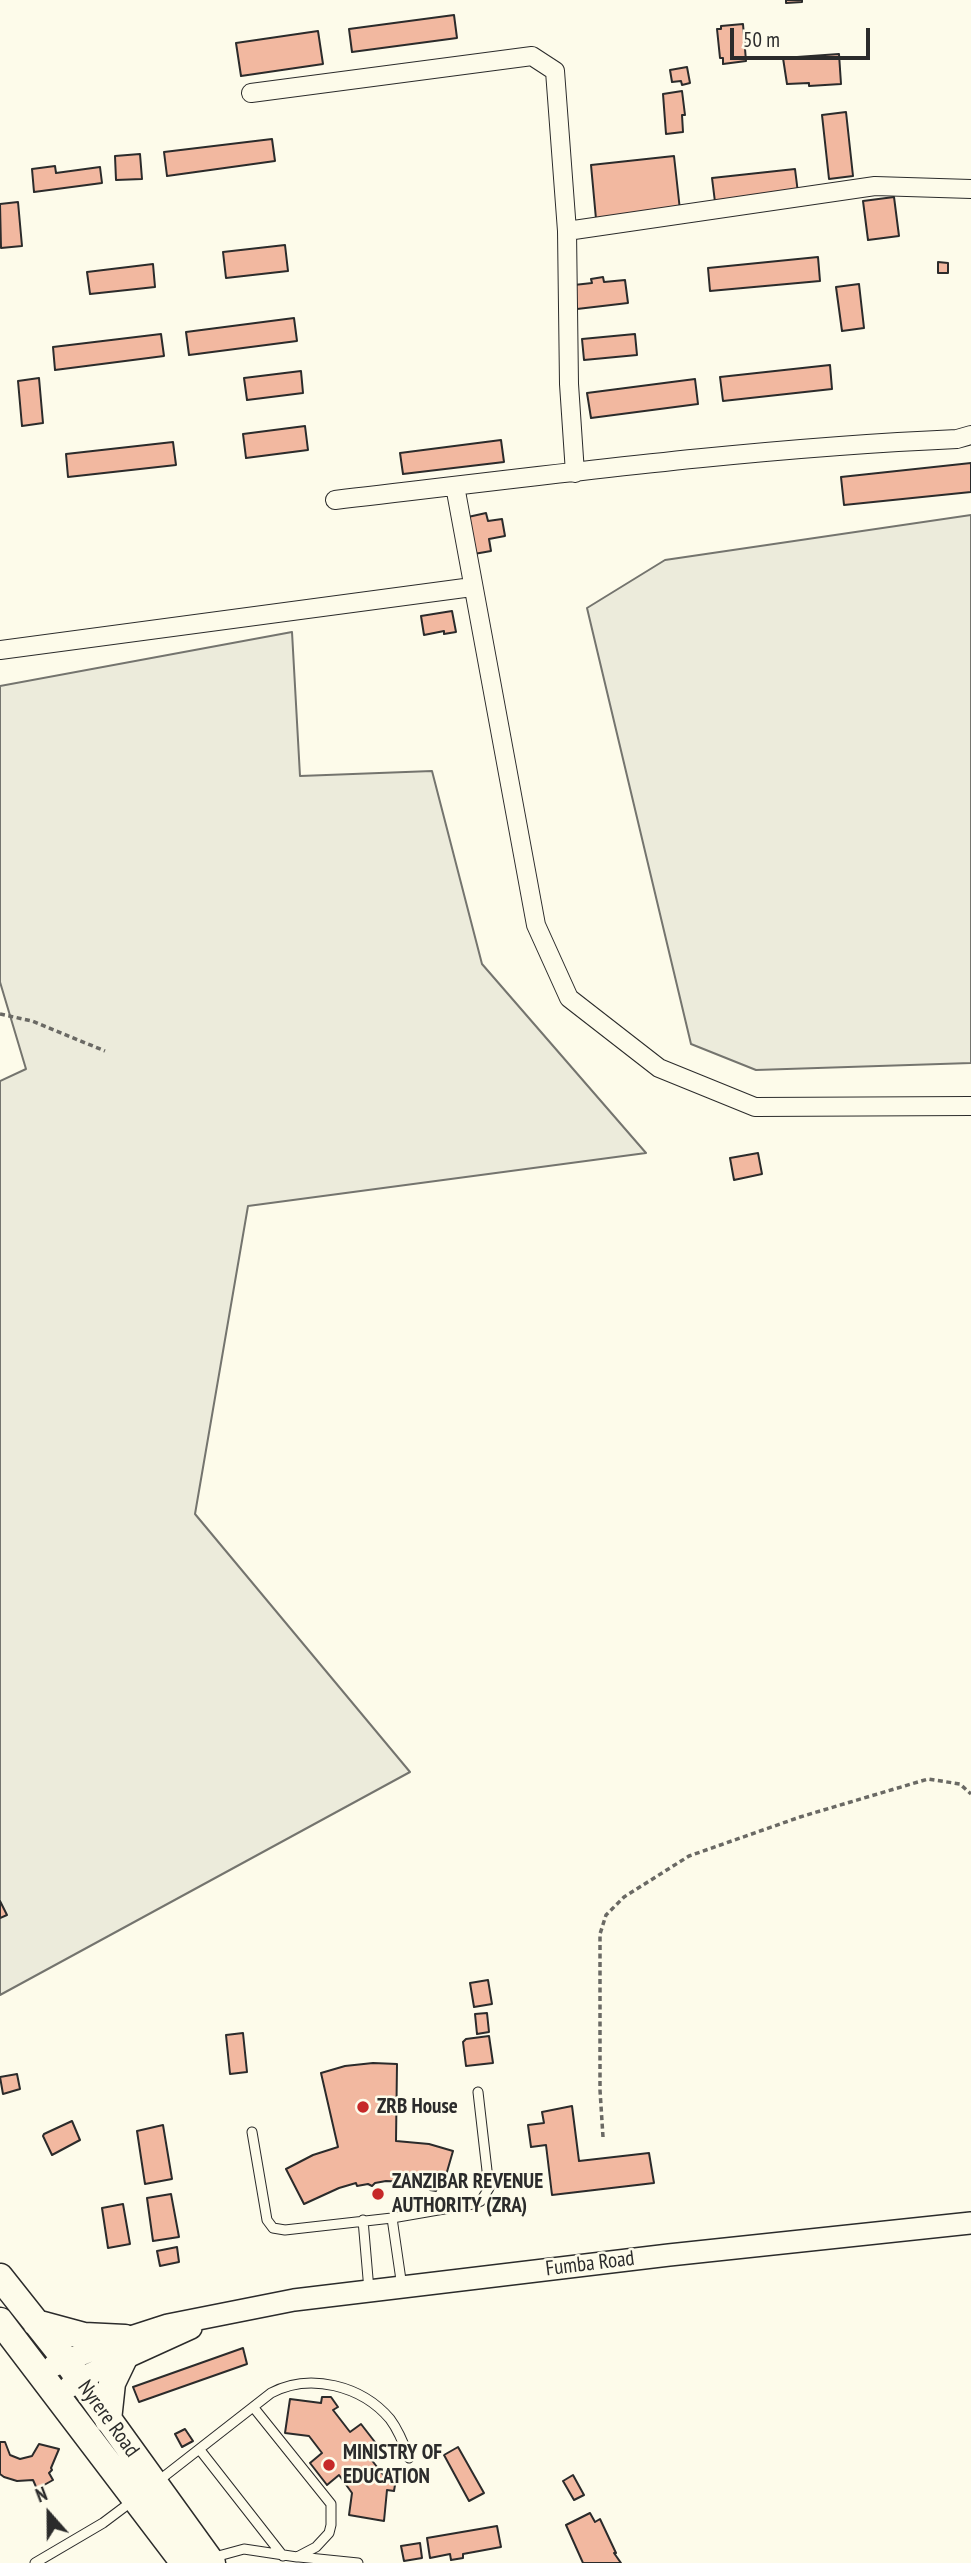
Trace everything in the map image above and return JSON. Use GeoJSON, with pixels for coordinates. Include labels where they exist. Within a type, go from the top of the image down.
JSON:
{"type":"FeatureCollection","features":[{"type":"Feature","properties":{"kind":"main road","name":"Nyrere Road"},"geometry":{"type":"LineString","coordinates":[[0,2277],[108,2420],[146,2491]]}},
{"type":"Feature","properties":{"kind":"main road","name":"Nyrere Road"},"geometry":{"type":"LineString","coordinates":[[0,2321],[57,2396],[146,2491],[202,2562]]}},
{"type":"Feature","properties":{"kind":"main road"},"geometry":{"type":"LineString","coordinates":[[36,2323],[124,2348],[112,2383],[108,2420]]}},
{"type":"Feature","properties":{"kind":"street"},"geometry":{"type":"LineString","coordinates":[[251,93],[532,56],[555,71],[567,231],[569,384],[575,473]]}},
{"type":"Feature","properties":{"kind":"street"},"geometry":{"type":"LineString","coordinates":[[567,231],[875,186],[971,189]]}},
{"type":"Feature","properties":{"kind":"street"},"geometry":{"type":"LineString","coordinates":[[335,500],[733,454],[957,439],[971,435]]}},
{"type":"Feature","properties":{"kind":"street"},"geometry":{"type":"LineString","coordinates":[[455,486],[536,925],[569,998],[659,1068],[755,1107],[971,1106]]}},
{"type":"Feature","properties":{"kind":"street"},"geometry":{"type":"LineString","coordinates":[[0,650],[472,587]]}},
{"type":"Feature","properties":{"kind":"street","name":"Fumba Road"},"geometry":{"type":"LineString","coordinates":[[39,2374],[72,2369],[124,2348],[167,2325],[294,2300],[683,2253],[971,2223]]}},
{"type":"Feature","properties":{"kind":"street","name":"Fumba Road"},"geometry":{"type":"LineString","coordinates":[[57,2396],[72,2369]]}},
{"type":"Feature","properties":{"kind":"lane"},"geometry":{"type":"LineString","coordinates":[[252,2132],[267,2220],[273,2228],[285,2230],[473,2204],[486,2196],[489,2188],[478,2092]]}},
{"type":"Feature","properties":{"kind":"lane"},"geometry":{"type":"LineString","coordinates":[[392,2217],[402,2287]]}},
{"type":"Feature","properties":{"kind":"lane"},"geometry":{"type":"LineString","coordinates":[[363,2220],[369,2291]]}},
{"type":"Feature","properties":{"kind":"lane"},"geometry":{"type":"LineString","coordinates":[[34,2563],[103,2522],[283,2386],[300,2383],[339,2387],[354,2392],[380,2409],[401,2437],[409,2458]]}},
{"type":"Feature","properties":{"kind":"lane"},"geometry":{"type":"LineString","coordinates":[[254,2408],[331,2504],[329,2533],[316,2547],[297,2557]]}},
{"type":"Feature","properties":{"kind":"lane"},"geometry":{"type":"LineString","coordinates":[[200,2450],[283,2557]]}},
{"type":"Feature","properties":{"kind":"lane"},"geometry":{"type":"LineString","coordinates":[[202,2562],[244,2549],[283,2557],[358,2563]]}},
{"type":"Feature","properties":{"kind":"path"},"geometry":{"type":"LineString","coordinates":[[0,1014],[32,1021],[105,1051]]}},
{"type":"Feature","properties":{"kind":"path"},"geometry":{"type":"LineString","coordinates":[[603,2137],[600,2090],[600,1934],[606,1915],[624,1897],[689,1856],[800,1817],[928,1779],[960,1784],[971,1794]]}},
{"type":"Feature","properties":{"kind":"shaded area"},"geometry":{"type":"Polygon","coordinates":[[[971,515],[971,1063],[756,1070],[691,1044],[587,608],[665,560],[971,515]]]}},
{"type":"Feature","properties":{"kind":"shaded area"},"geometry":{"type":"Polygon","coordinates":[[[292,632],[300,776],[432,771],[482,964],[646,1153],[248,1206],[195,1514],[410,1772],[0,1995],[0,1081],[26,1069],[0,982],[0,686],[292,632]]]}},
{"type":"Feature","properties":{"kind":"building"},"geometry":{"type":"Polygon","coordinates":[[[786,0],[802,0],[802,2],[786,3],[786,0]]]}},
{"type":"Feature","properties":{"kind":"building"},"geometry":{"type":"Polygon","coordinates":[[[454,15],[457,38],[352,52],[349,29],[454,15]]]}},
{"type":"Feature","properties":{"kind":"building"},"geometry":{"type":"Polygon","coordinates":[[[743,24],[746,61],[723,64],[717,29],[721,29],[721,26],[743,24]]]}},
{"type":"Feature","properties":{"kind":"building"},"geometry":{"type":"Polygon","coordinates":[[[318,31],[323,64],[241,76],[236,43],[318,31]]]}},
{"type":"Feature","properties":{"kind":"building"},"geometry":{"type":"Polygon","coordinates":[[[839,54],[841,84],[787,84],[783,58],[839,54]]]}},
{"type":"Feature","properties":{"kind":"building"},"geometry":{"type":"Polygon","coordinates":[[[687,67],[690,83],[682,85],[681,81],[672,82],[670,70],[687,67]]]}},
{"type":"Feature","properties":{"kind":"building"},"geometry":{"type":"Polygon","coordinates":[[[682,91],[685,115],[682,115],[683,132],[666,134],[663,94],[682,91]]]}},
{"type":"Feature","properties":{"kind":"building"},"geometry":{"type":"Polygon","coordinates":[[[846,112],[853,176],[829,179],[822,115],[846,112]]]}},
{"type":"Feature","properties":{"kind":"building"},"geometry":{"type":"Polygon","coordinates":[[[272,139],[275,161],[167,176],[164,152],[272,139]]]}},
{"type":"Feature","properties":{"kind":"building"},"geometry":{"type":"Polygon","coordinates":[[[140,154],[142,179],[116,180],[115,156],[140,154]]]}},
{"type":"Feature","properties":{"kind":"building"},"geometry":{"type":"Polygon","coordinates":[[[674,156],[680,210],[596,219],[591,165],[674,156]]]}},
{"type":"Feature","properties":{"kind":"building"},"geometry":{"type":"Polygon","coordinates":[[[55,166],[56,173],[100,167],[102,183],[34,192],[32,169],[55,166]]]}},
{"type":"Feature","properties":{"kind":"building"},"geometry":{"type":"Polygon","coordinates":[[[795,169],[798,193],[715,202],[712,178],[795,169]]]}},
{"type":"Feature","properties":{"kind":"building"},"geometry":{"type":"Polygon","coordinates":[[[894,197],[899,236],[868,240],[863,201],[894,197]]]}},
{"type":"Feature","properties":{"kind":"building"},"geometry":{"type":"Polygon","coordinates":[[[18,202],[22,246],[1,248],[0,204],[18,202]]]}},
{"type":"Feature","properties":{"kind":"building"},"geometry":{"type":"Polygon","coordinates":[[[285,245],[288,271],[226,278],[223,252],[285,245]]]}},
{"type":"Feature","properties":{"kind":"building"},"geometry":{"type":"Polygon","coordinates":[[[818,257],[820,281],[710,291],[708,268],[818,257]]]}},
{"type":"Feature","properties":{"kind":"building"},"geometry":{"type":"Polygon","coordinates":[[[938,262],[948,263],[948,273],[938,273],[938,262]]]}},
{"type":"Feature","properties":{"kind":"building"},"geometry":{"type":"Polygon","coordinates":[[[153,264],[155,287],[90,294],[87,272],[153,264]]]}},
{"type":"Feature","properties":{"kind":"building"},"geometry":{"type":"Polygon","coordinates":[[[603,277],[604,282],[625,280],[628,303],[577,309],[574,285],[592,283],[591,279],[603,277]]]}},
{"type":"Feature","properties":{"kind":"building"},"geometry":{"type":"Polygon","coordinates":[[[859,284],[864,328],[842,331],[836,287],[859,284]]]}},
{"type":"Feature","properties":{"kind":"building"},"geometry":{"type":"Polygon","coordinates":[[[294,318],[297,341],[189,355],[186,332],[294,318]]]}},
{"type":"Feature","properties":{"kind":"building"},"geometry":{"type":"Polygon","coordinates":[[[161,334],[164,356],[55,370],[53,347],[161,334]]]}},
{"type":"Feature","properties":{"kind":"building"},"geometry":{"type":"Polygon","coordinates":[[[635,334],[637,355],[584,360],[582,339],[635,334]]]}},
{"type":"Feature","properties":{"kind":"building"},"geometry":{"type":"Polygon","coordinates":[[[830,365],[832,389],[723,401],[720,377],[830,365]]]}},
{"type":"Feature","properties":{"kind":"building"},"geometry":{"type":"Polygon","coordinates":[[[301,371],[303,393],[247,400],[244,378],[301,371]]]}},
{"type":"Feature","properties":{"kind":"building"},"geometry":{"type":"Polygon","coordinates":[[[39,378],[43,423],[22,426],[18,381],[39,378]]]}},
{"type":"Feature","properties":{"kind":"building"},"geometry":{"type":"Polygon","coordinates":[[[695,379],[698,404],[591,418],[587,393],[695,379]]]}},
{"type":"Feature","properties":{"kind":"building"},"geometry":{"type":"Polygon","coordinates":[[[305,426],[308,450],[246,458],[243,434],[305,426]]]}},
{"type":"Feature","properties":{"kind":"building"},"geometry":{"type":"Polygon","coordinates":[[[501,440],[504,462],[403,474],[400,453],[501,440]]]}},
{"type":"Feature","properties":{"kind":"building"},"geometry":{"type":"Polygon","coordinates":[[[173,442],[176,465],[68,477],[66,454],[173,442]]]}},
{"type":"Feature","properties":{"kind":"building"},"geometry":{"type":"Polygon","coordinates":[[[971,463],[971,492],[844,505],[841,477],[971,463]]]}},
{"type":"Feature","properties":{"kind":"building"},"geometry":{"type":"Polygon","coordinates":[[[486,513],[488,521],[502,519],[505,536],[489,539],[491,551],[474,554],[468,517],[486,513]]]}},
{"type":"Feature","properties":{"kind":"building"},"geometry":{"type":"Polygon","coordinates":[[[452,611],[456,632],[444,634],[444,631],[424,635],[421,616],[452,611]]]}},
{"type":"Feature","properties":{"kind":"building"},"geometry":{"type":"Polygon","coordinates":[[[758,1153],[762,1174],[734,1180],[730,1158],[758,1153]]]}},
{"type":"Feature","properties":{"kind":"building"},"geometry":{"type":"Polygon","coordinates":[[[0,1901],[7,1915],[0,1918],[0,1901]]]}},
{"type":"Feature","properties":{"kind":"building"},"geometry":{"type":"Polygon","coordinates":[[[488,1980],[492,2004],[474,2007],[470,1983],[488,1980]]]}},
{"type":"Feature","properties":{"kind":"building"},"geometry":{"type":"Polygon","coordinates":[[[487,2013],[489,2032],[477,2034],[475,2014],[487,2013]]]}},
{"type":"Feature","properties":{"kind":"building"},"geometry":{"type":"Polygon","coordinates":[[[243,2033],[247,2072],[230,2074],[226,2035],[243,2033]]]}},
{"type":"Feature","properties":{"kind":"building"},"geometry":{"type":"Polygon","coordinates":[[[489,2036],[493,2063],[466,2066],[463,2042],[466,2039],[489,2036]]]}},
{"type":"Feature","properties":{"kind":"building","name":"ZRB House"},"geometry":{"type":"Polygon","coordinates":[[[397,2064],[396,2141],[429,2144],[453,2151],[442,2189],[430,2190],[431,2187],[427,2185],[407,2182],[386,2181],[372,2186],[357,2186],[356,2183],[304,2204],[286,2169],[313,2155],[338,2147],[321,2073],[345,2066],[397,2064]]]}},
{"type":"Feature","properties":{"kind":"building"},"geometry":{"type":"Polygon","coordinates":[[[17,2074],[20,2089],[3,2094],[0,2077],[17,2074]]]}},
{"type":"Feature","properties":{"kind":"building"},"geometry":{"type":"Polygon","coordinates":[[[572,2106],[579,2161],[649,2153],[654,2183],[552,2195],[546,2145],[531,2147],[528,2125],[544,2123],[542,2112],[572,2106]]]}},
{"type":"Feature","properties":{"kind":"building"},"geometry":{"type":"Polygon","coordinates":[[[72,2121],[80,2140],[52,2155],[44,2134],[72,2121]]]}},
{"type":"Feature","properties":{"kind":"building"},"geometry":{"type":"Polygon","coordinates":[[[163,2125],[172,2179],[145,2184],[137,2131],[163,2125]]]}},
{"type":"Feature","properties":{"kind":"building"},"geometry":{"type":"Polygon","coordinates":[[[171,2194],[179,2237],[153,2241],[147,2198],[171,2194]]]}},
{"type":"Feature","properties":{"kind":"building"},"geometry":{"type":"Polygon","coordinates":[[[123,2204],[130,2244],[108,2248],[102,2208],[123,2204]]]}},
{"type":"Feature","properties":{"kind":"building"},"geometry":{"type":"Polygon","coordinates":[[[177,2247],[179,2262],[160,2266],[157,2251],[177,2247]]]}},
{"type":"Feature","properties":{"kind":"building"},"geometry":{"type":"Polygon","coordinates":[[[243,2348],[247,2364],[139,2402],[133,2387],[243,2348]]]}},
{"type":"Feature","properties":{"kind":"building"},"geometry":{"type":"Polygon","coordinates":[[[322,2397],[331,2397],[338,2407],[333,2410],[350,2432],[361,2424],[378,2446],[367,2454],[384,2476],[389,2472],[396,2479],[394,2491],[387,2490],[384,2521],[349,2515],[352,2493],[339,2475],[327,2485],[310,2463],[322,2453],[309,2436],[285,2433],[290,2399],[321,2403],[322,2397]]]}},
{"type":"Feature","properties":{"kind":"building"},"geometry":{"type":"Polygon","coordinates":[[[185,2429],[193,2441],[182,2447],[175,2434],[185,2429]]]}},
{"type":"Feature","properties":{"kind":"building"},"geometry":{"type":"Polygon","coordinates":[[[0,2442],[5,2442],[10,2455],[20,2459],[32,2456],[39,2444],[59,2449],[49,2473],[53,2480],[37,2489],[33,2480],[17,2481],[4,2477],[0,2474],[0,2442]]]}},
{"type":"Feature","properties":{"kind":"building"},"geometry":{"type":"Polygon","coordinates":[[[458,2447],[484,2493],[469,2501],[444,2455],[458,2447]]]}},
{"type":"Feature","properties":{"kind":"building"},"geometry":{"type":"Polygon","coordinates":[[[573,2475],[584,2495],[574,2500],[563,2481],[573,2475]]]}},
{"type":"Feature","properties":{"kind":"building"},"geometry":{"type":"Polygon","coordinates":[[[590,2513],[595,2522],[600,2519],[621,2563],[583,2563],[566,2525],[590,2513]]]}},
{"type":"Feature","properties":{"kind":"building"},"geometry":{"type":"Polygon","coordinates":[[[497,2526],[501,2547],[463,2554],[463,2558],[451,2560],[450,2554],[430,2558],[427,2538],[497,2526]]]}},
{"type":"Feature","properties":{"kind":"building"},"geometry":{"type":"Polygon","coordinates":[[[420,2543],[422,2558],[404,2561],[401,2546],[420,2543]]]}},
{"type":"Feature","properties":{"kind":"place","name":"ZRB House"},"geometry":{"type":"Point","coordinates":[363,2107]}},
{"type":"Feature","properties":{"kind":"place","name":"ZANZIBAR REVENUE AUTHORITY (ZRA)"},"geometry":{"type":"Point","coordinates":[378,2194]}},
{"type":"Feature","properties":{"kind":"place","name":"MINISTRY OF EDUCATION"},"geometry":{"type":"Point","coordinates":[329,2465]}}]}
